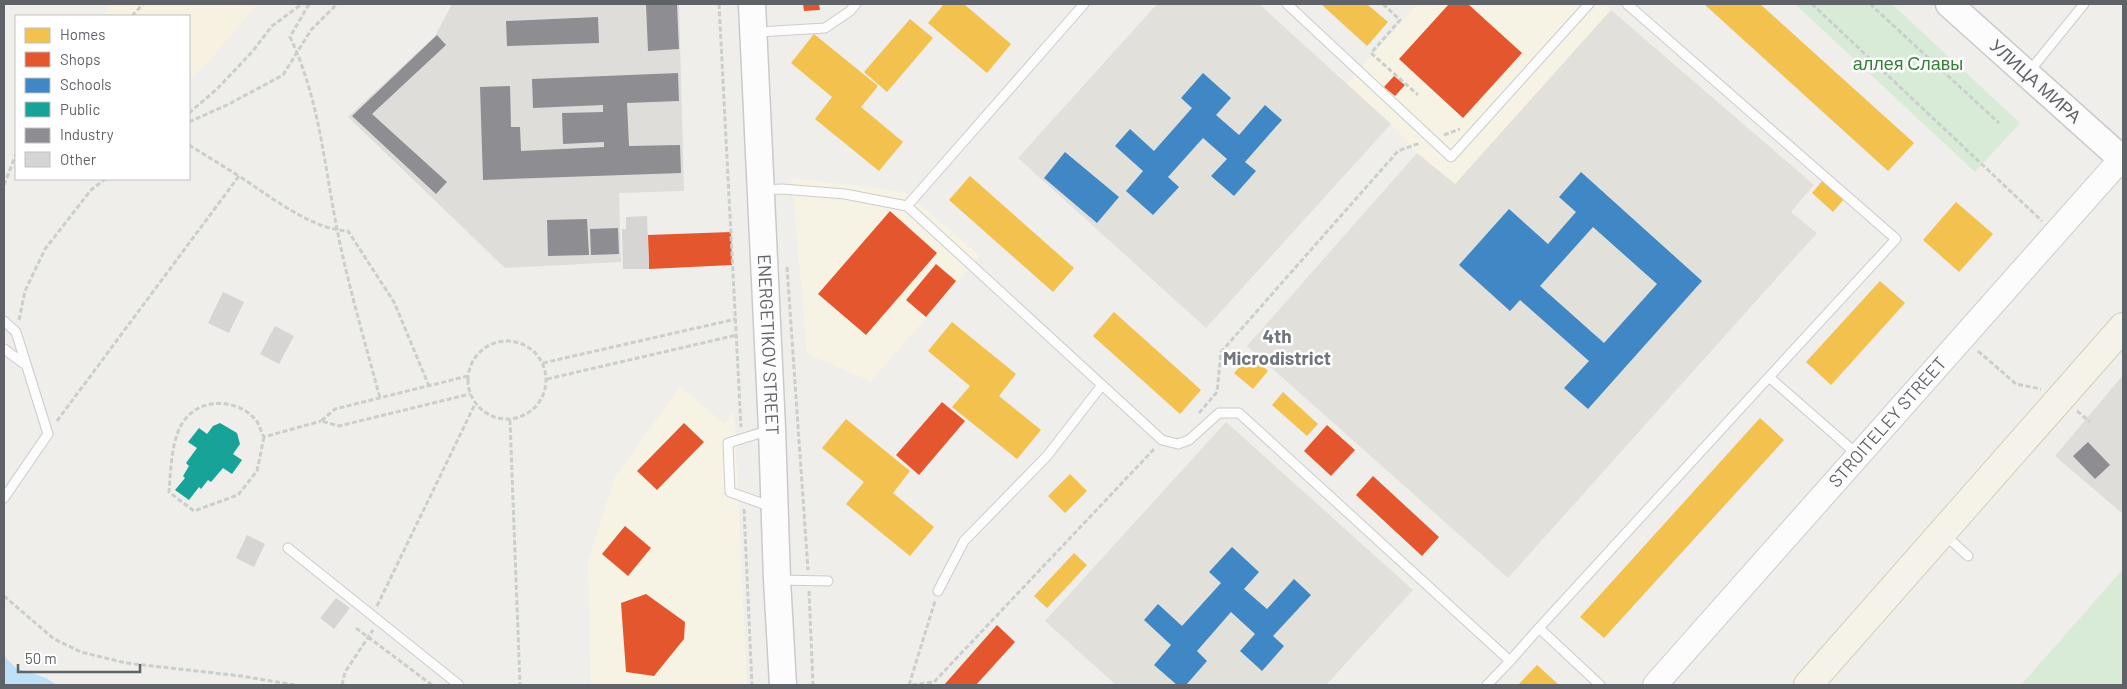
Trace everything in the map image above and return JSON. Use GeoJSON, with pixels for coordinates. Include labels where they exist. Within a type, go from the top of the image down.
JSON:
{"type":"FeatureCollection","features":[{"type":"Feature","properties":{"kind":"main road","name":"ENERGETIKOV STREET"},"geometry":{"type":"LineString","coordinates":[[752,4],[772,429],[776,580],[783,685]]}},
{"type":"Feature","properties":{"kind":"main road","name":"УЛИЦА МИРА"},"geometry":{"type":"LineString","coordinates":[[1949,4],[2122,159]]}},
{"type":"Feature","properties":{"kind":"main road"},"geometry":{"type":"LineString","coordinates":[[1808,685],[2123,326]]}},
{"type":"Feature","properties":{"kind":"street","name":"STROITELEY STREET"},"geometry":{"type":"LineString","coordinates":[[1655,685],[2122,159]]}},
{"type":"Feature","properties":{"kind":"lane"},"geometry":{"type":"LineString","coordinates":[[753,32],[825,28],[850,11],[856,4]]}},
{"type":"Feature","properties":{"kind":"lane"},"geometry":{"type":"LineString","coordinates":[[907,206],[1084,4]]}},
{"type":"Feature","properties":{"kind":"lane"},"geometry":{"type":"LineString","coordinates":[[1287,4],[1451,157],[1590,4]]}},
{"type":"Feature","properties":{"kind":"lane"},"geometry":{"type":"LineString","coordinates":[[1487,685],[1896,239],[1628,4]]}},
{"type":"Feature","properties":{"kind":"lane"},"geometry":{"type":"LineString","coordinates":[[2027,74],[2084,4]]}},
{"type":"Feature","properties":{"kind":"lane"},"geometry":{"type":"LineString","coordinates":[[760,190],[782,189],[845,194],[907,206],[1162,440],[1178,444],[1189,440],[1219,413],[1239,413],[1510,661]]}},
{"type":"Feature","properties":{"kind":"lane"},"geometry":{"type":"LineString","coordinates":[[4,321],[16,332],[48,434],[4,498]]}},
{"type":"Feature","properties":{"kind":"lane"},"geometry":{"type":"LineString","coordinates":[[4,349],[26,365]]}},
{"type":"Feature","properties":{"kind":"lane"},"geometry":{"type":"LineString","coordinates":[[1769,377],[1858,455]]}},
{"type":"Feature","properties":{"kind":"lane"},"geometry":{"type":"LineString","coordinates":[[938,591],[964,541],[1047,456],[1102,385]]}},
{"type":"Feature","properties":{"kind":"lane"},"geometry":{"type":"LineString","coordinates":[[772,429],[728,443],[730,492],[775,508]]}},
{"type":"Feature","properties":{"kind":"lane"},"geometry":{"type":"LineString","coordinates":[[1941,532],[1968,556]]}},
{"type":"Feature","properties":{"kind":"lane"},"geometry":{"type":"LineString","coordinates":[[288,548],[459,685]]}},
{"type":"Feature","properties":{"kind":"lane"},"geometry":{"type":"LineString","coordinates":[[776,580],[828,581]]}},
{"type":"Feature","properties":{"kind":"lane"},"geometry":{"type":"LineString","coordinates":[[1540,628],[1600,685]]}},
{"type":"Feature","properties":{"kind":"path"},"geometry":{"type":"LineString","coordinates":[[133,15],[143,4]]}},
{"type":"Feature","properties":{"kind":"path"},"geometry":{"type":"LineString","coordinates":[[190,112],[217,89],[252,52],[272,26],[302,4]]}},
{"type":"Feature","properties":{"kind":"path"},"geometry":{"type":"LineString","coordinates":[[309,4],[290,37],[304,68],[319,127],[337,231],[380,398]]}},
{"type":"Feature","properties":{"kind":"path"},"geometry":{"type":"LineString","coordinates":[[190,122],[229,104],[283,74],[311,30],[337,4]]}},
{"type":"Feature","properties":{"kind":"path"},"geometry":{"type":"LineString","coordinates":[[546,379],[736,335],[719,4]]}},
{"type":"Feature","properties":{"kind":"path"},"geometry":{"type":"LineString","coordinates":[[1383,4],[1400,20],[1371,53],[1418,95]]}},
{"type":"Feature","properties":{"kind":"path"},"geometry":{"type":"LineString","coordinates":[[1812,4],[2055,234]]}},
{"type":"Feature","properties":{"kind":"path"},"geometry":{"type":"LineString","coordinates":[[1870,4],[2000,123]]}},
{"type":"Feature","properties":{"kind":"path"},"geometry":{"type":"LineString","coordinates":[[190,146],[296,214],[337,231],[348,231],[394,302],[429,386]]}},
{"type":"Feature","properties":{"kind":"path"},"geometry":{"type":"LineString","coordinates":[[4,185],[15,157]]}},
{"type":"Feature","properties":{"kind":"path"},"geometry":{"type":"LineString","coordinates":[[48,434],[239,176]]}},
{"type":"Feature","properties":{"kind":"path"},"geometry":{"type":"LineString","coordinates":[[16,332],[25,291],[45,249],[91,190],[104,180]]}},
{"type":"Feature","properties":{"kind":"path"},"geometry":{"type":"LineString","coordinates":[[787,258],[808,572]]}},
{"type":"Feature","properties":{"kind":"path"},"geometry":{"type":"LineString","coordinates":[[543,363],[736,319]]}},
{"type":"Feature","properties":{"kind":"path"},"geometry":{"type":"LineString","coordinates":[[1963,338],[2016,384],[2055,392],[2090,422]]}},
{"type":"Feature","properties":{"kind":"path"},"geometry":{"type":"LineString","coordinates":[[505,340],[525,344],[534,350],[543,363],[546,379],[544,393],[537,406],[529,413],[510,420],[490,416],[475,404],[470,394],[468,376],[472,362],[485,347],[505,340]]}},
{"type":"Feature","properties":{"kind":"path"},"geometry":{"type":"LineString","coordinates":[[264,438],[321,421],[335,409],[468,376]]}},
{"type":"Feature","properties":{"kind":"path"},"geometry":{"type":"LineString","coordinates":[[321,421],[339,426],[470,394]]}},
{"type":"Feature","properties":{"kind":"path"},"geometry":{"type":"LineString","coordinates":[[207,404],[234,404],[256,420],[264,438],[256,471],[238,495],[194,511],[169,492],[175,441],[187,417],[207,404]]}},
{"type":"Feature","properties":{"kind":"path"},"geometry":{"type":"LineString","coordinates":[[342,685],[345,672],[375,626],[372,616],[475,404]]}},
{"type":"Feature","properties":{"kind":"path"},"geometry":{"type":"LineString","coordinates":[[510,420],[520,685]]}},
{"type":"Feature","properties":{"kind":"path"},"geometry":{"type":"LineString","coordinates":[[808,581],[814,685]]}},
{"type":"Feature","properties":{"kind":"path"},"geometry":{"type":"LineString","coordinates":[[909,685],[938,591]]}},
{"type":"Feature","properties":{"kind":"path"},"geometry":{"type":"LineString","coordinates":[[4,596],[54,639],[65,646],[81,652],[126,663],[222,673],[295,685]]}},
{"type":"Feature","properties":{"kind":"path"},"geometry":{"type":"LineString","coordinates":[[356,628],[432,685]]}},
{"type":"Feature","properties":{"kind":"shaded area"},"geometry":{"type":"Polygon","coordinates":[[[452,4],[679,4],[684,191],[619,193],[621,262],[505,268],[348,117],[435,36],[452,4]]]}},
{"type":"Feature","properties":{"kind":"shaded area"},"geometry":{"type":"Polygon","coordinates":[[[1157,4],[1259,4],[1391,124],[1206,328],[1018,158],[1157,4]]]}},
{"type":"Feature","properties":{"kind":"shaded area"},"geometry":{"type":"Polygon","coordinates":[[[1418,4],[1604,4],[1611,10],[1455,185],[1417,153],[1391,124],[1347,84],[1418,4]]]}},
{"type":"Feature","properties":{"kind":"shaded area"},"geometry":{"type":"Polygon","coordinates":[[[1611,10],[1814,185],[1791,212],[1817,233],[1508,578],[1247,346],[1417,153],[1455,184],[1611,10]]]}},
{"type":"Feature","properties":{"kind":"shaded area"},"geometry":{"type":"Polygon","coordinates":[[[792,178],[905,192],[980,256],[871,381],[807,354],[792,178]]]}},
{"type":"Feature","properties":{"kind":"shaded area"},"geometry":{"type":"Polygon","coordinates":[[[2123,375],[2123,514],[2055,456],[2123,375]]]}},
{"type":"Feature","properties":{"kind":"shaded area"},"geometry":{"type":"Polygon","coordinates":[[[680,387],[725,424],[734,411],[747,685],[591,685],[588,560],[615,477],[680,387]]]}},
{"type":"Feature","properties":{"kind":"shaded area"},"geometry":{"type":"Polygon","coordinates":[[[1226,422],[1413,590],[1326,685],[1116,685],[1045,621],[1226,422]]]}},
{"type":"Feature","properties":{"kind":"green space","name":"аллея Славы"},"geometry":{"type":"Polygon","coordinates":[[[1795,4],[1892,4],[2020,123],[1975,172],[1795,4]]]}},
{"type":"Feature","properties":{"kind":"green space"},"geometry":{"type":"Polygon","coordinates":[[[2123,569],[2123,685],[2021,685],[2123,569]]]}},
{"type":"Feature","properties":{"kind":"sand"},"geometry":{"type":"Polygon","coordinates":[[[109,4],[257,4],[209,61],[190,79],[190,15],[104,15],[109,4]]]}},
{"type":"Feature","properties":{"kind":"water"},"geometry":{"type":"Polygon","coordinates":[[[4,656],[16,668],[46,678],[57,685],[4,685],[4,656]]]}},
{"type":"Feature","properties":{"kind":"building: Homes"},"geometry":{"type":"Polygon","coordinates":[[[944,4],[966,4],[1011,44],[987,73],[928,23],[944,4]]]}},
{"type":"Feature","properties":{"kind":"building: Homes"},"geometry":{"type":"Polygon","coordinates":[[[1321,4],[1367,4],[1388,22],[1367,46],[1321,4]]]}},
{"type":"Feature","properties":{"kind":"building: Homes"},"geometry":{"type":"Polygon","coordinates":[[[1704,4],[1760,4],[1914,143],[1888,171],[1704,4]]]}},
{"type":"Feature","properties":{"kind":"building: Homes"},"geometry":{"type":"Polygon","coordinates":[[[910,19],[933,38],[887,92],[864,72],[910,19]]]}},
{"type":"Feature","properties":{"kind":"building: Homes"},"geometry":{"type":"Polygon","coordinates":[[[814,34],[878,86],[861,107],[903,142],[879,171],[815,119],[832,97],[791,63],[814,34]]]}},
{"type":"Feature","properties":{"kind":"building: Homes"},"geometry":{"type":"Polygon","coordinates":[[[970,176],[1074,268],[1053,292],[949,200],[970,176]]]}},
{"type":"Feature","properties":{"kind":"building: Homes"},"geometry":{"type":"Polygon","coordinates":[[[1823,180],[1844,199],[1833,212],[1812,193],[1823,180]]]}},
{"type":"Feature","properties":{"kind":"building: Homes"},"geometry":{"type":"Polygon","coordinates":[[[1956,202],[1993,234],[1959,272],[1923,240],[1956,202]]]}},
{"type":"Feature","properties":{"kind":"building: Homes"},"geometry":{"type":"Polygon","coordinates":[[[1880,281],[1905,303],[1831,385],[1806,362],[1880,281]]]}},
{"type":"Feature","properties":{"kind":"building: Homes"},"geometry":{"type":"Polygon","coordinates":[[[1114,312],[1201,390],[1180,414],[1093,336],[1114,312]]]}},
{"type":"Feature","properties":{"kind":"building: Homes"},"geometry":{"type":"Polygon","coordinates":[[[952,322],[1016,374],[999,396],[1041,430],[1017,459],[952,407],[970,386],[928,351],[952,322]]]}},
{"type":"Feature","properties":{"kind":"building: Homes"},"geometry":{"type":"Polygon","coordinates":[[[1251,355],[1268,371],[1253,389],[1234,373],[1251,355]]]}},
{"type":"Feature","properties":{"kind":"building: Homes"},"geometry":{"type":"Polygon","coordinates":[[[1283,392],[1318,424],[1307,436],[1272,405],[1283,392]]]}},
{"type":"Feature","properties":{"kind":"building: Homes"},"geometry":{"type":"Polygon","coordinates":[[[1760,418],[1784,440],[1604,638],[1580,617],[1760,418]]]}},
{"type":"Feature","properties":{"kind":"building: Homes"},"geometry":{"type":"Polygon","coordinates":[[[846,419],[910,471],[893,493],[934,527],[910,556],[846,504],[864,482],[822,448],[846,419]]]}},
{"type":"Feature","properties":{"kind":"building: Homes"},"geometry":{"type":"Polygon","coordinates":[[[1070,474],[1087,491],[1065,513],[1048,496],[1070,474]]]}},
{"type":"Feature","properties":{"kind":"building: Homes"},"geometry":{"type":"Polygon","coordinates":[[[1074,553],[1087,565],[1047,608],[1034,596],[1074,553]]]}},
{"type":"Feature","properties":{"kind":"building: Homes"},"geometry":{"type":"Polygon","coordinates":[[[1537,665],[1558,684],[1518,685],[1537,665]]]}},
{"type":"Feature","properties":{"kind":"building: Shops"},"geometry":{"type":"Polygon","coordinates":[[[803,4],[819,4],[820,10],[804,11],[803,4]]]}},
{"type":"Feature","properties":{"kind":"building: Shops"},"geometry":{"type":"Polygon","coordinates":[[[1449,4],[1468,4],[1522,53],[1463,118],[1399,59],[1449,4]]]}},
{"type":"Feature","properties":{"kind":"building: Shops"},"geometry":{"type":"Polygon","coordinates":[[[1394,76],[1405,85],[1395,96],[1384,87],[1394,76]]]}},
{"type":"Feature","properties":{"kind":"building: Shops"},"geometry":{"type":"Polygon","coordinates":[[[890,211],[937,253],[866,335],[818,294],[890,211]]]}},
{"type":"Feature","properties":{"kind":"building: Shops"},"geometry":{"type":"Polygon","coordinates":[[[731,232],[732,265],[649,269],[648,235],[731,232]]]}},
{"type":"Feature","properties":{"kind":"building: Shops"},"geometry":{"type":"Polygon","coordinates":[[[936,264],[956,281],[926,317],[906,300],[936,264]]]}},
{"type":"Feature","properties":{"kind":"building: Shops"},"geometry":{"type":"Polygon","coordinates":[[[942,402],[965,421],[919,475],[896,455],[942,402]]]}},
{"type":"Feature","properties":{"kind":"building: Shops"},"geometry":{"type":"Polygon","coordinates":[[[684,423],[704,442],[657,490],[637,471],[684,423]]]}},
{"type":"Feature","properties":{"kind":"building: Shops"},"geometry":{"type":"Polygon","coordinates":[[[1327,425],[1355,450],[1331,476],[1304,451],[1327,425]]]}},
{"type":"Feature","properties":{"kind":"building: Shops"},"geometry":{"type":"Polygon","coordinates":[[[1373,476],[1439,537],[1422,556],[1356,495],[1373,476]]]}},
{"type":"Feature","properties":{"kind":"building: Shops"},"geometry":{"type":"Polygon","coordinates":[[[625,526],[651,548],[628,576],[602,554],[625,526]]]}},
{"type":"Feature","properties":{"kind":"building: Shops"},"geometry":{"type":"Polygon","coordinates":[[[646,594],[685,622],[684,639],[654,676],[626,672],[621,603],[646,594]]]}},
{"type":"Feature","properties":{"kind":"building: Shops"},"geometry":{"type":"Polygon","coordinates":[[[997,625],[1015,642],[976,685],[944,685],[997,625]]]}},
{"type":"Feature","properties":{"kind":"building: Schools"},"geometry":{"type":"Polygon","coordinates":[[[1203,73],[1231,98],[1216,115],[1239,135],[1265,105],[1282,120],[1245,162],[1256,171],[1234,196],[1211,176],[1227,159],[1203,138],[1168,177],[1179,187],[1153,215],[1126,191],[1143,171],[1115,146],[1130,129],[1154,151],[1192,108],[1181,98],[1203,73]]]}},
{"type":"Feature","properties":{"kind":"building: Schools"},"geometry":{"type":"Polygon","coordinates":[[[1065,152],[1119,197],[1097,223],[1044,178],[1065,152]]]}},
{"type":"Feature","properties":{"kind":"building: Schools"},"geometry":{"type":"Polygon","coordinates":[[[1581,172],[1702,281],[1588,409],[1564,388],[1589,361],[1520,300],[1510,311],[1459,265],[1509,209],[1548,244],[1576,212],[1559,197],[1581,172]],[[1593,227],[1540,286],[1604,343],[1657,284],[1593,227]]]}},
{"type":"Feature","properties":{"kind":"building: Schools"},"geometry":{"type":"Polygon","coordinates":[[[1232,547],[1259,572],[1244,589],[1267,609],[1294,579],[1311,595],[1273,636],[1284,646],[1262,671],[1240,651],[1255,634],[1231,612],[1197,651],[1207,661],[1186,685],[1177,685],[1154,665],[1171,645],[1144,620],[1158,604],[1182,626],[1221,583],[1209,572],[1232,547]]]}},
{"type":"Feature","properties":{"kind":"building: Public"},"geometry":{"type":"Polygon","coordinates":[[[220,423],[237,433],[240,444],[233,454],[242,460],[232,474],[223,468],[211,482],[208,480],[201,489],[199,487],[189,500],[175,490],[185,478],[183,476],[189,466],[186,463],[197,448],[188,442],[199,428],[207,434],[213,426],[220,423]]]}},
{"type":"Feature","properties":{"kind":"building: Industry"},"geometry":{"type":"Polygon","coordinates":[[[646,4],[677,4],[679,49],[648,51],[646,4]]]}},
{"type":"Feature","properties":{"kind":"building: Industry"},"geometry":{"type":"Polygon","coordinates":[[[598,17],[599,43],[507,46],[506,21],[598,17]]]}},
{"type":"Feature","properties":{"kind":"building: Industry"},"geometry":{"type":"Polygon","coordinates":[[[437,35],[446,45],[372,114],[447,182],[436,194],[352,116],[437,35]]]}},
{"type":"Feature","properties":{"kind":"building: Industry"},"geometry":{"type":"Polygon","coordinates":[[[678,73],[679,101],[627,103],[629,146],[680,145],[681,173],[483,180],[480,87],[510,86],[511,127],[520,127],[521,151],[604,147],[604,142],[563,144],[562,113],[603,112],[603,105],[533,108],[532,79],[678,73]]]}},
{"type":"Feature","properties":{"kind":"building: Industry"},"geometry":{"type":"Polygon","coordinates":[[[587,219],[589,255],[548,256],[547,220],[587,219]]]}},
{"type":"Feature","properties":{"kind":"building: Industry"},"geometry":{"type":"Polygon","coordinates":[[[618,228],[619,254],[591,255],[590,229],[618,228]]]}},
{"type":"Feature","properties":{"kind":"building: Industry"},"geometry":{"type":"Polygon","coordinates":[[[2088,442],[2110,465],[2095,479],[2073,456],[2088,442]]]}},
{"type":"Feature","properties":{"kind":"building: Other"},"geometry":{"type":"Polygon","coordinates":[[[647,216],[649,269],[623,269],[622,229],[626,229],[626,217],[647,216]]]}},
{"type":"Feature","properties":{"kind":"building: Other"},"geometry":{"type":"Polygon","coordinates":[[[223,292],[244,302],[229,333],[208,323],[223,292]]]}},
{"type":"Feature","properties":{"kind":"building: Other"},"geometry":{"type":"Polygon","coordinates":[[[275,326],[294,336],[279,364],[260,354],[275,326]]]}},
{"type":"Feature","properties":{"kind":"building: Other"},"geometry":{"type":"Polygon","coordinates":[[[247,535],[265,544],[254,567],[236,558],[247,535]]]}},
{"type":"Feature","properties":{"kind":"building: Other"},"geometry":{"type":"Polygon","coordinates":[[[336,598],[350,608],[334,629],[320,618],[336,598]]]}},
{"type":"Feature","properties":{"kind":"district","name":"4th Microdistrict"},"geometry":{"type":"Point","coordinates":[1277,347]}}]}
